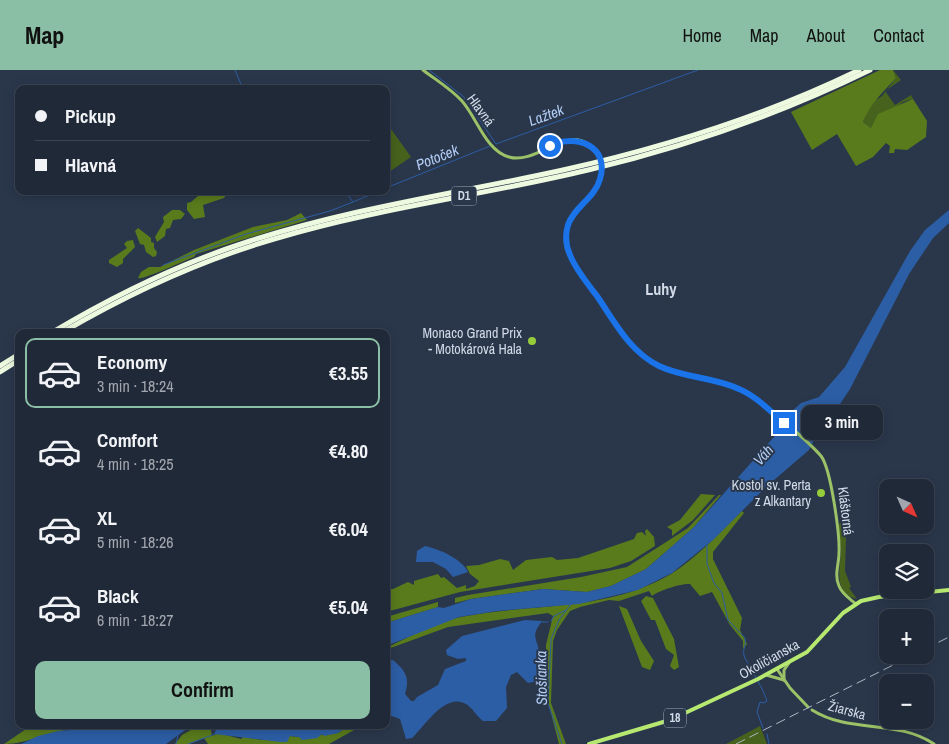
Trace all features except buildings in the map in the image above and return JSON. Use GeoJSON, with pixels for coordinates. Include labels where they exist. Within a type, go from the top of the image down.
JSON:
{"type":"FeatureCollection","features":[{"type":"Feature","properties":{"kind":"highway","name":"D1"},"geometry":{"type":"LineString","coordinates":[[59,329],[146,282],[251,240],[345,215],[562,170],[642,150],[748,117],[858,70]]}},
{"type":"Feature","properties":{"kind":"highway","name":"D1"},"geometry":{"type":"LineString","coordinates":[[68,329],[128,296],[170,276],[253,245],[346,220],[554,178],[670,148],[789,107],[870,70]]}},
{"type":"Feature","properties":{"kind":"highway"},"geometry":{"type":"LineString","coordinates":[[0,366],[15,357]]}},
{"type":"Feature","properties":{"kind":"highway"},"geometry":{"type":"LineString","coordinates":[[0,372],[15,363]]}},
{"type":"Feature","properties":{"kind":"main road","name":"Okoličianska"},"geometry":{"type":"LineString","coordinates":[[589,744],[670,720],[789,663],[813,647],[838,619],[856,604],[878,597],[949,590]]}},
{"type":"Feature","properties":{"kind":"street","name":"Hlavná"},"geometry":{"type":"LineString","coordinates":[[423,70],[462,102],[492,145],[506,156],[517,159],[533,156],[556,143],[569,139],[578,140],[590,146],[601,164],[599,184],[570,221],[566,234],[567,247],[576,267],[630,343],[644,356],[662,367],[743,390],[784,423]]}},
{"type":"Feature","properties":{"kind":"street","name":"Kláštorná"},"geometry":{"type":"LineString","coordinates":[[784,423],[825,462],[830,478],[839,551],[838,583],[844,594],[856,604]]}},
{"type":"Feature","properties":{"kind":"street"},"geometry":{"type":"LineString","coordinates":[[766,675],[784,680],[784,670],[789,663]]}},
{"type":"Feature","properties":{"kind":"street","name":"Žiarska"},"geometry":{"type":"LineString","coordinates":[[777,669],[784,680],[808,707]]}},
{"type":"Feature","properties":{"kind":"street","name":"Žiarska"},"geometry":{"type":"LineString","coordinates":[[812,710],[843,723],[910,732],[934,744]]}},
{"type":"Feature","properties":{"kind":"green space"},"geometry":{"type":"Polygon","coordinates":[[[880,70],[893,70],[896,78],[873,104],[863,122],[871,128],[878,114],[913,99],[927,121],[926,137],[907,150],[895,149],[894,153],[889,153],[890,146],[886,143],[873,157],[856,166],[837,134],[812,150],[791,112],[880,70]]]}},
{"type":"Feature","properties":{"kind":"green space"},"geometry":{"type":"Polygon","coordinates":[[[893,70],[901,80],[887,90],[896,78],[893,70]]]}},
{"type":"Feature","properties":{"kind":"green space"},"geometry":{"type":"Polygon","coordinates":[[[885,92],[895,105],[911,95],[913,99],[903,102],[871,128],[863,122],[871,103],[885,92]]]}},
{"type":"Feature","properties":{"kind":"green space"},"geometry":{"type":"Polygon","coordinates":[[[390,128],[411,157],[390,171],[390,128]]]}},
{"type":"Feature","properties":{"kind":"green space"},"geometry":{"type":"Polygon","coordinates":[[[199,195],[226,195],[224,198],[203,205],[205,217],[194,219],[187,210],[187,203],[199,195]]]}},
{"type":"Feature","properties":{"kind":"green space"},"geometry":{"type":"Polygon","coordinates":[[[172,210],[180,210],[185,214],[181,219],[173,220],[170,228],[166,229],[165,236],[157,242],[155,237],[164,222],[163,217],[172,210]]]}},
{"type":"Feature","properties":{"kind":"green space"},"geometry":{"type":"Polygon","coordinates":[[[301,213],[307,220],[196,254],[194,257],[164,270],[138,278],[141,272],[149,267],[160,267],[194,250],[253,227],[287,220],[301,213]]]}},
{"type":"Feature","properties":{"kind":"green space"},"geometry":{"type":"Polygon","coordinates":[[[138,228],[151,238],[151,242],[154,243],[154,248],[157,252],[156,256],[153,257],[146,252],[144,245],[140,244],[135,231],[138,228]]]}},
{"type":"Feature","properties":{"kind":"green space"},"geometry":{"type":"Polygon","coordinates":[[[133,240],[135,247],[123,259],[123,263],[117,267],[109,263],[109,260],[127,248],[124,244],[127,241],[133,240]]]}},
{"type":"Feature","properties":{"kind":"green space"},"geometry":{"type":"Polygon","coordinates":[[[701,494],[715,495],[693,520],[672,536],[672,530],[667,527],[680,520],[701,494]]]}},
{"type":"Feature","properties":{"kind":"green space"},"geometry":{"type":"Polygon","coordinates":[[[721,495],[693,528],[646,569],[611,586],[587,592],[543,589],[455,603],[455,598],[468,595],[581,577],[627,567],[688,528],[721,495]]]}},
{"type":"Feature","properties":{"kind":"green space"},"geometry":{"type":"Polygon","coordinates":[[[742,511],[744,513],[713,552],[713,559],[742,618],[740,630],[747,644],[743,649],[743,641],[730,625],[712,592],[700,596],[690,584],[670,588],[652,596],[649,591],[619,601],[609,600],[570,611],[557,630],[553,641],[551,703],[566,744],[559,744],[546,694],[546,645],[553,616],[548,613],[448,627],[390,648],[390,646],[415,634],[452,619],[487,613],[595,601],[621,595],[671,574],[681,568],[742,511]]]}},
{"type":"Feature","properties":{"kind":"green space"},"geometry":{"type":"Polygon","coordinates":[[[842,522],[846,539],[845,571],[851,587],[849,588],[857,599],[844,592],[841,586],[839,573],[841,552],[839,524],[842,522]]]}},
{"type":"Feature","properties":{"kind":"green space"},"geometry":{"type":"Polygon","coordinates":[[[647,529],[654,537],[655,546],[631,561],[610,568],[460,592],[390,611],[390,589],[408,582],[414,585],[414,581],[438,574],[457,588],[466,585],[466,589],[475,586],[479,581],[470,574],[466,566],[479,565],[500,559],[509,561],[513,570],[526,560],[552,557],[557,560],[578,558],[634,539],[637,533],[642,532],[646,536],[645,531],[647,529]]]}},
{"type":"Feature","properties":{"kind":"green space"},"geometry":{"type":"Polygon","coordinates":[[[646,596],[653,598],[674,639],[679,667],[674,670],[670,666],[674,655],[666,649],[655,620],[651,620],[641,601],[646,596]]]}},
{"type":"Feature","properties":{"kind":"green space"},"geometry":{"type":"Polygon","coordinates":[[[438,602],[438,607],[390,622],[390,616],[438,602]]]}},
{"type":"Feature","properties":{"kind":"green space"},"geometry":{"type":"Polygon","coordinates":[[[619,606],[627,609],[641,641],[654,661],[650,670],[642,667],[619,606]]]}},
{"type":"Feature","properties":{"kind":"green space"},"geometry":{"type":"Polygon","coordinates":[[[760,726],[767,744],[726,744],[760,726]]]}},
{"type":"Feature","properties":{"kind":"green space"},"geometry":{"type":"Polygon","coordinates":[[[26,729],[82,729],[66,730],[22,742],[4,744],[26,729]]]}},
{"type":"Feature","properties":{"kind":"green space"},"geometry":{"type":"Polygon","coordinates":[[[193,729],[211,729],[212,736],[219,733],[241,739],[243,737],[263,740],[338,733],[344,729],[356,729],[329,744],[208,744],[204,738],[189,744],[175,744],[182,735],[193,729]]]}},
{"type":"Feature","properties":{"kind":"water","name":"Váh"},"geometry":{"type":"Polygon","coordinates":[[[949,210],[949,223],[933,238],[909,274],[850,389],[836,410],[821,426],[809,450],[767,486],[713,540],[672,573],[638,590],[579,604],[497,611],[459,617],[390,644],[390,622],[438,607],[444,608],[471,599],[543,589],[587,592],[611,586],[646,569],[693,528],[782,428],[790,413],[801,403],[819,397],[845,367],[910,251],[925,230],[949,210]]]}},
{"type":"Feature","properties":{"kind":"water"},"geometry":{"type":"Polygon","coordinates":[[[425,546],[450,555],[461,563],[468,572],[453,577],[446,569],[433,562],[416,562],[417,551],[425,546]]]}},
{"type":"Feature","properties":{"kind":"water"},"geometry":{"type":"Polygon","coordinates":[[[525,620],[542,621],[535,633],[539,651],[540,677],[538,681],[528,683],[517,672],[511,675],[506,687],[507,708],[496,721],[483,721],[466,704],[451,703],[443,706],[436,712],[412,738],[406,739],[400,719],[390,715],[390,660],[393,660],[404,671],[407,679],[405,694],[411,701],[414,701],[417,697],[438,685],[445,669],[466,661],[466,658],[458,659],[447,655],[446,650],[462,636],[525,620]]]}},
{"type":"Feature","properties":{"kind":"water"},"geometry":{"type":"Polygon","coordinates":[[[85,729],[187,729],[166,744],[21,744],[38,736],[58,731],[85,729]]]}},
{"type":"Feature","properties":{"kind":"water"},"geometry":{"type":"Polygon","coordinates":[[[344,729],[338,733],[324,736],[322,734],[317,738],[302,740],[299,737],[290,736],[287,742],[214,734],[216,730],[344,729]]]}},
{"type":"Feature","properties":{"kind":"waterway","name":"Potoček"},"geometry":{"type":"LineString","coordinates":[[235,70],[241,85]]}},
{"type":"Feature","properties":{"kind":"waterway","name":"Lažtek"},"geometry":{"type":"LineString","coordinates":[[429,70],[464,97],[496,144],[698,70]]}},
{"type":"Feature","properties":{"kind":"waterway","name":"Potoček"},"geometry":{"type":"LineString","coordinates":[[390,186],[490,146]]}},
{"type":"Feature","properties":{"kind":"waterway","name":"Potoček"},"geometry":{"type":"LineString","coordinates":[[348,195],[353,202],[370,195]]}},
{"type":"Feature","properties":{"kind":"waterway"},"geometry":{"type":"LineString","coordinates":[[163,265],[246,234],[330,211],[353,202]]}},
{"type":"Feature","properties":{"kind":"waterway"},"geometry":{"type":"LineString","coordinates":[[707,544],[707,564],[714,583],[722,593],[728,620],[745,638],[744,655],[767,701],[764,703],[760,702],[757,712],[763,728]]}},
{"type":"Feature","properties":{"kind":"waterway","name":"Stošianka"},"geometry":{"type":"LineString","coordinates":[[562,744],[548,703],[551,639],[559,620],[571,604]]}},
{"type":"Feature","properties":{"kind":"waterway"},"geometry":{"type":"LineString","coordinates":[[551,621],[554,616],[566,610]]}},
{"type":"Feature","properties":{"kind":"waterway"},"geometry":{"type":"LineString","coordinates":[[542,622],[548,622]]}},
{"type":"Feature","properties":{"kind":"waterway"},"geometry":{"type":"LineString","coordinates":[[188,744],[215,734]]}},
{"type":"Feature","properties":{"kind":"waterway"},"geometry":{"type":"LineString","coordinates":[[767,734],[769,744]]}},
{"type":"Feature","properties":{"kind":"waterway"},"geometry":{"type":"LineString","coordinates":[[176,744],[178,735]]}},
{"type":"Feature","properties":{"kind":"railway"},"geometry":{"type":"LineString","coordinates":[[934,644],[949,637]]}},
{"type":"Feature","properties":{"kind":"railway"},"geometry":{"type":"LineString","coordinates":[[736,744],[895,664]]}},
{"type":"Feature","properties":{"kind":"place","name":"Monaco Grand Prix - Motokárová Hala"},"geometry":{"type":"Point","coordinates":[532,341]}},
{"type":"Feature","properties":{"kind":"place","name":"Kostol sv. Perta z Alkantary"},"geometry":{"type":"Point","coordinates":[821,493]}},
{"type":"Feature","properties":{"kind":"district","name":"Luhy"},"geometry":{"type":"Point","coordinates":[661,289]}},
{"type":"Feature","properties":{"kind":"route"},"geometry":{"type":"LineString","coordinates":[[550,146],[574,139],[590,146],[599,158],[602,172],[599,184],[570,221],[566,234],[567,247],[576,267],[630,343],[639,353],[662,367],[743,390],[784,423]]}}]}
